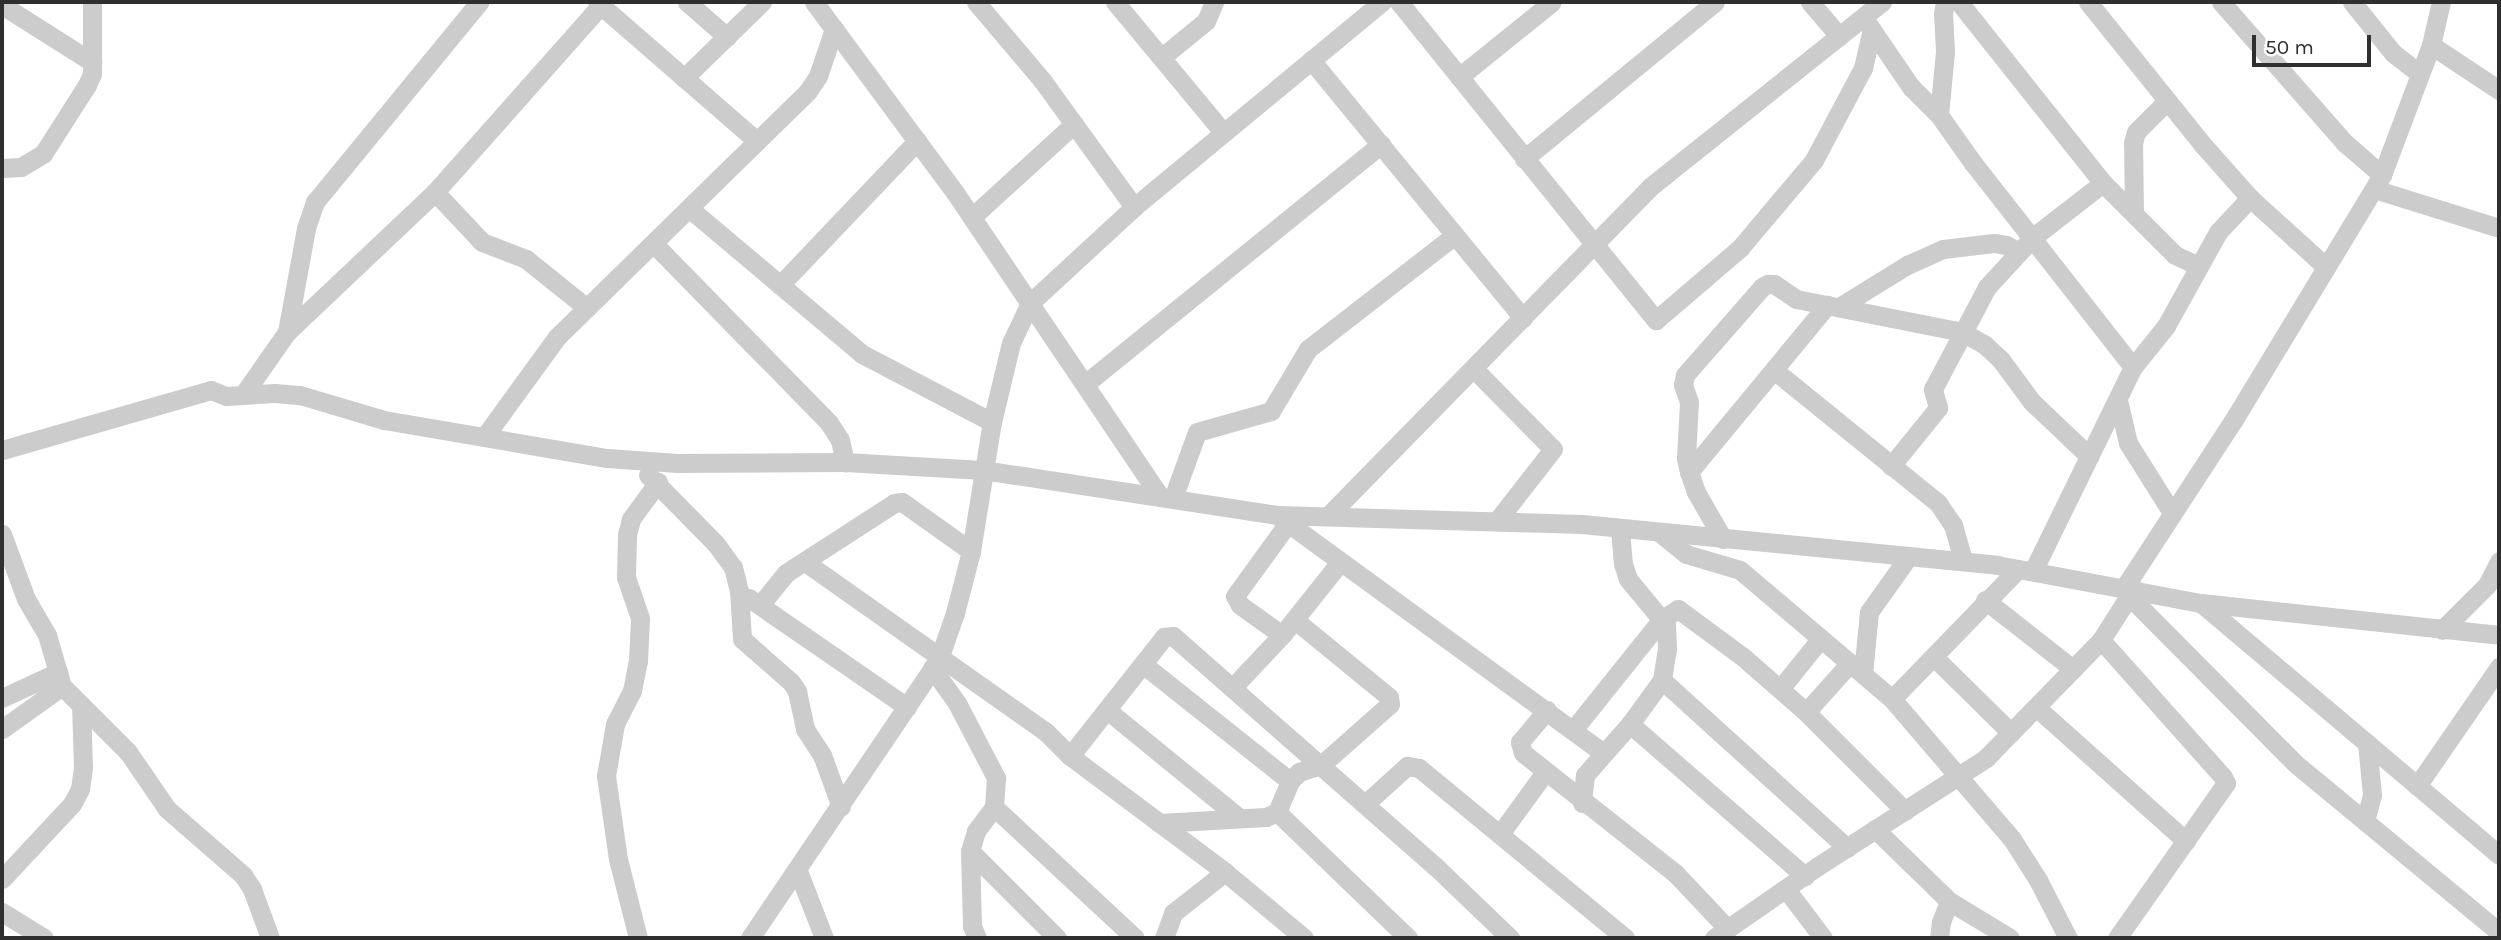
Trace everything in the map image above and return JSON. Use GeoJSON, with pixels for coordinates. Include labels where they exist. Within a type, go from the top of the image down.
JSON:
{"type":"FeatureCollection","features":[{"type":"Feature","properties":{"kind":"street"},"geometry":{"type":"LineString","coordinates":[[2,168],[21,167],[43,154],[87,85],[92,62],[92,2]]}},
{"type":"Feature","properties":{"kind":"street"},"geometry":{"type":"LineString","coordinates":[[288,332],[295,279],[309,214],[315,202],[479,2]]}},
{"type":"Feature","properties":{"kind":"street"},"geometry":{"type":"LineString","coordinates":[[687,2],[727,37]]}},
{"type":"Feature","properties":{"kind":"street"},"geometry":{"type":"LineString","coordinates":[[684,78],[762,2]]}},
{"type":"Feature","properties":{"kind":"street"},"geometry":{"type":"LineString","coordinates":[[814,2],[972,217],[1166,497]]}},
{"type":"Feature","properties":{"kind":"street"},"geometry":{"type":"LineString","coordinates":[[976,2],[1042,80],[1134,207]]}},
{"type":"Feature","properties":{"kind":"street"},"geometry":{"type":"LineString","coordinates":[[1115,2],[1223,132]]}},
{"type":"Feature","properties":{"kind":"street"},"geometry":{"type":"LineString","coordinates":[[1162,57],[1206,21],[1214,2]]}},
{"type":"Feature","properties":{"kind":"street"},"geometry":{"type":"LineString","coordinates":[[750,938],[798,871],[935,663],[955,613],[971,551],[992,422],[1011,343],[1030,303],[1134,207],[1382,2]]}},
{"type":"Feature","properties":{"kind":"street"},"geometry":{"type":"LineString","coordinates":[[1399,2],[1652,318],[1660,319],[1740,248],[1814,160],[1863,68],[1868,23],[1882,2]]}},
{"type":"Feature","properties":{"kind":"street"},"geometry":{"type":"LineString","coordinates":[[1459,77],[1552,2]]}},
{"type":"Feature","properties":{"kind":"street"},"geometry":{"type":"LineString","coordinates":[[1524,159],[1715,2]]}},
{"type":"Feature","properties":{"kind":"street"},"geometry":{"type":"LineString","coordinates":[[1810,2],[1839,36]]}},
{"type":"Feature","properties":{"kind":"street"},"geometry":{"type":"LineString","coordinates":[[1939,115],[1945,51],[1942,14],[1945,2]]}},
{"type":"Feature","properties":{"kind":"street"},"geometry":{"type":"LineString","coordinates":[[1959,2],[2103,183],[2134,211],[2175,256],[2199,266]]}},
{"type":"Feature","properties":{"kind":"street"},"geometry":{"type":"LineString","coordinates":[[2088,2],[2167,101],[2250,198],[2326,267]]}},
{"type":"Feature","properties":{"kind":"street"},"geometry":{"type":"LineString","coordinates":[[2221,2],[2378,182],[2499,228]]}},
{"type":"Feature","properties":{"kind":"street"},"geometry":{"type":"LineString","coordinates":[[2352,2],[2393,53],[2419,73]]}},
{"type":"Feature","properties":{"kind":"street"},"geometry":{"type":"LineString","coordinates":[[1547,710],[1520,743],[1519,748],[1582,803],[1675,873],[1721,934],[1804,876],[1960,778],[1986,758],[2101,640],[2172,513],[2233,421],[2378,182],[2394,151],[2419,73],[2431,45],[2441,2]]}},
{"type":"Feature","properties":{"kind":"street"},"geometry":{"type":"LineString","coordinates":[[227,394],[435,192],[599,3],[757,141]]}},
{"type":"Feature","properties":{"kind":"street"},"geometry":{"type":"LineString","coordinates":[[2,5],[92,62]]}},
{"type":"Feature","properties":{"kind":"street"},"geometry":{"type":"LineString","coordinates":[[1328,516],[1650,187],[1839,36],[1868,23]]}},
{"type":"Feature","properties":{"kind":"street"},"geometry":{"type":"LineString","coordinates":[[1868,23],[1911,87],[1939,115],[2026,245],[2133,367]]}},
{"type":"Feature","properties":{"kind":"street"},"geometry":{"type":"LineString","coordinates":[[485,436],[544,353],[807,91],[818,76],[834,29]]}},
{"type":"Feature","properties":{"kind":"street"},"geometry":{"type":"LineString","coordinates":[[2431,45],[2496,80]]}},
{"type":"Feature","properties":{"kind":"street"},"geometry":{"type":"LineString","coordinates":[[1311,60],[1523,318]]}},
{"type":"Feature","properties":{"kind":"street"},"geometry":{"type":"LineString","coordinates":[[2134,211],[2133,143],[2136,132],[2167,101]]}},
{"type":"Feature","properties":{"kind":"street"},"geometry":{"type":"LineString","coordinates":[[972,217],[1074,124]]}},
{"type":"Feature","properties":{"kind":"street"},"geometry":{"type":"LineString","coordinates":[[780,285],[917,141]]}},
{"type":"Feature","properties":{"kind":"street"},"geometry":{"type":"LineString","coordinates":[[1085,383],[1381,144]]}},
{"type":"Feature","properties":{"kind":"street"},"geometry":{"type":"LineString","coordinates":[[1891,466],[1938,408],[1933,389],[1986,287],[2026,245],[2103,183]]}},
{"type":"Feature","properties":{"kind":"street"},"geometry":{"type":"LineString","coordinates":[[435,192],[482,242],[526,258],[587,308]]}},
{"type":"Feature","properties":{"kind":"street"},"geometry":{"type":"LineString","coordinates":[[1892,699],[1985,600],[2025,570],[2089,456],[2133,367],[2166,326],[2218,232],[2250,198]]}},
{"type":"Feature","properties":{"kind":"street"},"geometry":{"type":"LineString","coordinates":[[690,209],[862,354],[992,422]]}},
{"type":"Feature","properties":{"kind":"street"},"geometry":{"type":"LineString","coordinates":[[1166,497],[1197,432],[1271,411],[1308,349],[1455,235]]}},
{"type":"Feature","properties":{"kind":"street"},"geometry":{"type":"LineString","coordinates":[[1689,472],[1833,306],[1907,265],[1943,249],[1994,243],[2026,245]]}},
{"type":"Feature","properties":{"kind":"street"},"geometry":{"type":"LineString","coordinates":[[654,244],[829,423],[840,440],[845,462]]}},
{"type":"Feature","properties":{"kind":"street"},"geometry":{"type":"LineString","coordinates":[[1723,539],[1696,492],[1689,472],[1686,458],[1689,402],[1683,385],[1685,375],[1764,286],[1774,284],[1796,299],[1962,332],[1985,345],[2001,360],[2032,402],[2089,456]]}},
{"type":"Feature","properties":{"kind":"street"},"geometry":{"type":"LineString","coordinates":[[1474,369],[1553,449],[1497,521]]}},
{"type":"Feature","properties":{"kind":"street"},"geometry":{"type":"LineString","coordinates":[[1775,371],[1938,503],[1952,525],[1963,561]]}},
{"type":"Feature","properties":{"kind":"street"},"geometry":{"type":"LineString","coordinates":[[2,450],[227,394],[300,395],[384,420],[628,459],[677,463],[845,462],[983,470],[1166,497],[1282,519],[1328,516],[1620,528],[1963,561],[2200,603],[2499,635]]}},
{"type":"Feature","properties":{"kind":"street"},"geometry":{"type":"LineString","coordinates":[[2118,400],[2129,443],[2172,513]]}},
{"type":"Feature","properties":{"kind":"street"},"geometry":{"type":"LineString","coordinates":[[628,459],[658,482],[716,544],[733,567],[739,591],[739,629],[742,639],[792,682],[797,691],[805,729],[822,755],[841,807]]}},
{"type":"Feature","properties":{"kind":"street"},"geometry":{"type":"LineString","coordinates":[[638,938],[618,859],[606,776],[615,724],[632,691],[638,661],[640,618],[626,577],[627,535],[631,519],[658,482]]}},
{"type":"Feature","properties":{"kind":"street"},"geometry":{"type":"LineString","coordinates":[[760,605],[786,573],[887,507],[902,502],[971,551]]}},
{"type":"Feature","properties":{"kind":"street"},"geometry":{"type":"LineString","coordinates":[[1282,519],[1603,753]]}},
{"type":"Feature","properties":{"kind":"street"},"geometry":{"type":"LineString","coordinates":[[1282,519],[1235,596],[1240,605],[1282,635]]}},
{"type":"Feature","properties":{"kind":"street"},"geometry":{"type":"LineString","coordinates":[[1582,803],[1585,775],[1630,724],[1662,680],[1668,630],[1628,579],[1623,564],[1620,528]]}},
{"type":"Feature","properties":{"kind":"street"},"geometry":{"type":"LineString","coordinates":[[1659,532],[1686,554],[1740,570],[1892,699],[2012,839],[2038,880],[2068,938]]}},
{"type":"Feature","properties":{"kind":"street"},"geometry":{"type":"LineString","coordinates":[[2,534],[26,599],[47,635],[60,679],[81,705],[128,752],[167,809],[243,876],[251,889],[270,938]]}},
{"type":"Feature","properties":{"kind":"street"},"geometry":{"type":"LineString","coordinates":[[1806,712],[1856,669],[1870,612],[1909,556]]}},
{"type":"Feature","properties":{"kind":"street"},"geometry":{"type":"LineString","coordinates":[[2442,630],[2487,585],[2499,561]]}},
{"type":"Feature","properties":{"kind":"street"},"geometry":{"type":"LineString","coordinates":[[805,562],[935,663],[1045,731],[1070,756],[1225,872],[1304,938]]}},
{"type":"Feature","properties":{"kind":"street"},"geometry":{"type":"LineString","coordinates":[[1234,687],[1295,620],[1340,562]]}},
{"type":"Feature","properties":{"kind":"street"},"geometry":{"type":"LineString","coordinates":[[739,591],[907,707]]}},
{"type":"Feature","properties":{"kind":"street"},"geometry":{"type":"LineString","coordinates":[[2130,592],[2297,765],[2499,932]]}},
{"type":"Feature","properties":{"kind":"street"},"geometry":{"type":"LineString","coordinates":[[1985,600],[2073,669]]}},
{"type":"Feature","properties":{"kind":"street"},"geometry":{"type":"LineString","coordinates":[[2200,603],[2499,855]]}},
{"type":"Feature","properties":{"kind":"street"},"geometry":{"type":"LineString","coordinates":[[1573,730],[1662,619],[1678,609],[1806,712],[1905,811]]}},
{"type":"Feature","properties":{"kind":"street"},"geometry":{"type":"LineString","coordinates":[[1159,823],[1237,816],[1266,817],[1277,812],[1290,781],[1299,772],[1321,765],[1390,704],[1389,697],[1295,620]]}},
{"type":"Feature","properties":{"kind":"street"},"geometry":{"type":"LineString","coordinates":[[1070,756],[1164,637],[1173,636],[1365,804],[1510,938]]}},
{"type":"Feature","properties":{"kind":"street"},"geometry":{"type":"LineString","coordinates":[[1780,689],[1821,638]]}},
{"type":"Feature","properties":{"kind":"street"},"geometry":{"type":"LineString","coordinates":[[2101,640],[2224,777],[2224,787],[2117,938]]}},
{"type":"Feature","properties":{"kind":"street"},"geometry":{"type":"LineString","coordinates":[[1934,657],[2011,733]]}},
{"type":"Feature","properties":{"kind":"street"},"geometry":{"type":"LineString","coordinates":[[935,663],[996,778],[994,807],[976,831],[970,851],[972,926],[977,938]]}},
{"type":"Feature","properties":{"kind":"street"},"geometry":{"type":"LineString","coordinates":[[1144,665],[1290,781]]}},
{"type":"Feature","properties":{"kind":"street"},"geometry":{"type":"LineString","coordinates":[[2417,786],[2499,667]]}},
{"type":"Feature","properties":{"kind":"street"},"geometry":{"type":"LineString","coordinates":[[2,698],[60,679]]}},
{"type":"Feature","properties":{"kind":"street"},"geometry":{"type":"LineString","coordinates":[[2,729],[60,679]]}},
{"type":"Feature","properties":{"kind":"street"},"geometry":{"type":"LineString","coordinates":[[1662,680],[1847,848]]}},
{"type":"Feature","properties":{"kind":"street"},"geometry":{"type":"LineString","coordinates":[[2,879],[72,804],[80,789],[83,767],[81,705]]}},
{"type":"Feature","properties":{"kind":"street"},"geometry":{"type":"LineString","coordinates":[[2036,707],[2186,841]]}},
{"type":"Feature","properties":{"kind":"street"},"geometry":{"type":"LineString","coordinates":[[1107,710],[1237,816]]}},
{"type":"Feature","properties":{"kind":"street"},"geometry":{"type":"LineString","coordinates":[[1630,724],[1804,876]]}},
{"type":"Feature","properties":{"kind":"street"},"geometry":{"type":"LineString","coordinates":[[2365,821],[2372,795],[2367,743]]}},
{"type":"Feature","properties":{"kind":"street"},"geometry":{"type":"LineString","coordinates":[[1365,804],[1411,765],[1500,834],[1625,938]]}},
{"type":"Feature","properties":{"kind":"street"},"geometry":{"type":"LineString","coordinates":[[1500,834],[1545,772]]}},
{"type":"Feature","properties":{"kind":"street"},"geometry":{"type":"LineString","coordinates":[[994,807],[1135,938]]}},
{"type":"Feature","properties":{"kind":"street"},"geometry":{"type":"LineString","coordinates":[[1277,812],[1408,938]]}},
{"type":"Feature","properties":{"kind":"street"},"geometry":{"type":"LineString","coordinates":[[1875,829],[1949,901],[2010,938]]}},
{"type":"Feature","properties":{"kind":"street"},"geometry":{"type":"LineString","coordinates":[[970,851],[1057,938]]}},
{"type":"Feature","properties":{"kind":"street"},"geometry":{"type":"LineString","coordinates":[[798,871],[824,938]]}},
{"type":"Feature","properties":{"kind":"street"},"geometry":{"type":"LineString","coordinates":[[1164,938],[1172,913],[1225,872]]}},
{"type":"Feature","properties":{"kind":"street"},"geometry":{"type":"LineString","coordinates":[[1786,889],[1823,938]]}},
{"type":"Feature","properties":{"kind":"street"},"geometry":{"type":"LineString","coordinates":[[1939,938],[1941,922],[1949,901]]}},
{"type":"Feature","properties":{"kind":"street"},"geometry":{"type":"LineString","coordinates":[[2,912],[44,938]]}}]}
